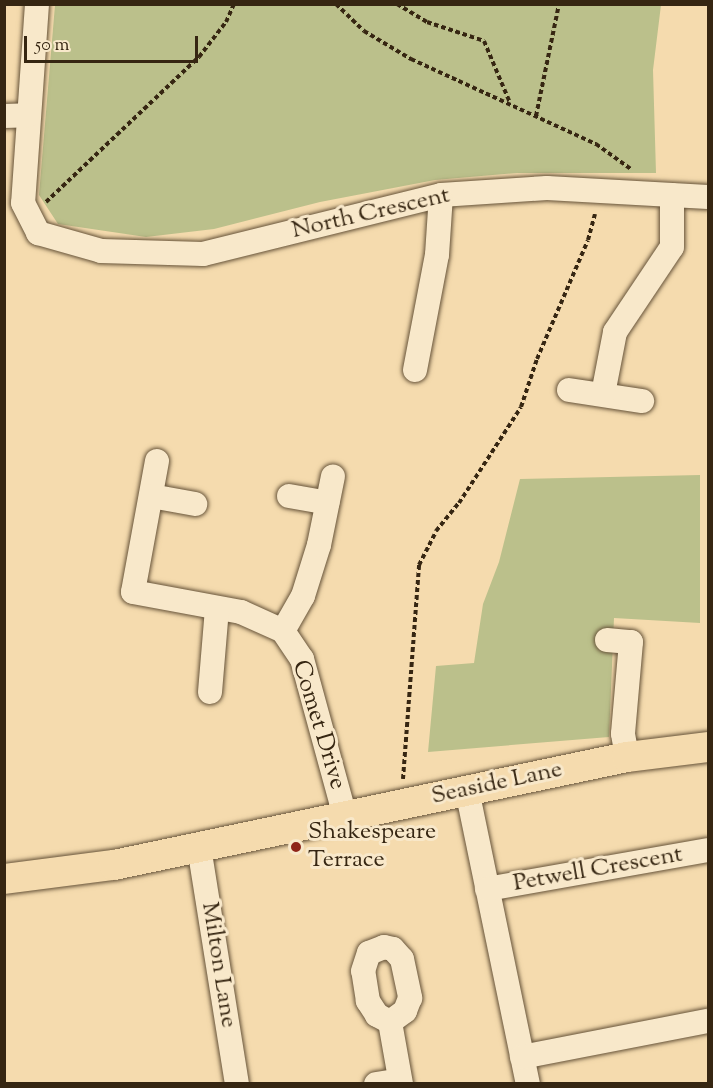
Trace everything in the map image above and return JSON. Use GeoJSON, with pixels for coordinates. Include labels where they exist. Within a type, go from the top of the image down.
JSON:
{"type":"FeatureCollection","features":[{"type":"Feature","properties":{"kind":"main road","name":"Seaside Lane"},"geometry":{"type":"LineString","coordinates":[[4,879],[114,866],[627,757],[708,747]]}},
{"type":"Feature","properties":{"kind":"street"},"geometry":{"type":"LineString","coordinates":[[33,224],[23,203],[16,116],[37,4]]}},
{"type":"Feature","properties":{"kind":"street","name":"North Crescent"},"geometry":{"type":"LineString","coordinates":[[33,224],[101,251],[203,254],[441,195],[547,188],[708,197]]}},
{"type":"Feature","properties":{"kind":"street"},"geometry":{"type":"LineString","coordinates":[[415,370],[438,255],[441,195]]}},
{"type":"Feature","properties":{"kind":"street"},"geometry":{"type":"LineString","coordinates":[[603,394],[615,332],[672,247],[664,195]]}},
{"type":"Feature","properties":{"kind":"street"},"geometry":{"type":"LineString","coordinates":[[569,390],[642,401]]}},
{"type":"Feature","properties":{"kind":"street"},"geometry":{"type":"LineString","coordinates":[[157,461],[133,592],[241,612],[283,632]]}},
{"type":"Feature","properties":{"kind":"street","name":"Comet Drive"},"geometry":{"type":"LineString","coordinates":[[333,476],[303,596],[283,632],[302,659],[345,816]]}},
{"type":"Feature","properties":{"kind":"street"},"geometry":{"type":"LineString","coordinates":[[151,496],[195,504]]}},
{"type":"Feature","properties":{"kind":"street"},"geometry":{"type":"LineString","coordinates":[[289,496],[327,502]]}},
{"type":"Feature","properties":{"kind":"street"},"geometry":{"type":"LineString","coordinates":[[210,692],[217,608]]}},
{"type":"Feature","properties":{"kind":"street"},"geometry":{"type":"LineString","coordinates":[[607,640],[631,642],[623,734],[627,757]]}},
{"type":"Feature","properties":{"kind":"street","name":"Petwell Crescent"},"geometry":{"type":"LineString","coordinates":[[467,790],[528,1083]]}},
{"type":"Feature","properties":{"kind":"street","name":"Milton Lane"},"geometry":{"type":"LineString","coordinates":[[199,847],[237,1083]]}},
{"type":"Feature","properties":{"kind":"street","name":"Petwell Crescent"},"geometry":{"type":"LineString","coordinates":[[487,889],[708,850]]}},
{"type":"Feature","properties":{"kind":"street"},"geometry":{"type":"LineString","coordinates":[[522,1057],[708,1021]]}},
{"type":"Feature","properties":{"kind":"street"},"geometry":{"type":"LineString","coordinates":[[390,1022],[392,1082]]}},
{"type":"Feature","properties":{"kind":"path"},"geometry":{"type":"LineString","coordinates":[[33,224],[66,187],[199,57],[226,22],[234,4]]}},
{"type":"Feature","properties":{"kind":"path"},"geometry":{"type":"LineString","coordinates":[[336,4],[364,31],[411,59],[596,144],[625,163],[664,195]]}},
{"type":"Feature","properties":{"kind":"path"},"geometry":{"type":"LineString","coordinates":[[397,4],[427,22],[484,41],[497,80],[511,105]]}},
{"type":"Feature","properties":{"kind":"path"},"geometry":{"type":"LineString","coordinates":[[536,116],[559,4]]}},
{"type":"Feature","properties":{"kind":"path"},"geometry":{"type":"LineString","coordinates":[[401,804],[419,565],[436,531],[459,503],[520,406],[537,358],[588,240],[600,191]]}},
{"type":"Feature","properties":{"kind":"green space"},"geometry":{"type":"Polygon","coordinates":[[[55,5],[661,5],[653,70],[656,173],[517,173],[435,180],[320,202],[214,229],[146,237],[58,224],[39,195],[55,5]]]}},
{"type":"Feature","properties":{"kind":"green space"},"geometry":{"type":"Polygon","coordinates":[[[700,475],[700,623],[614,618],[609,737],[428,752],[436,666],[474,663],[483,604],[499,562],[520,479],[700,475]]]}},
{"type":"Feature","properties":{"kind":"place","name":"Shakespeare Terrace"},"geometry":{"type":"Point","coordinates":[296,847]}}]}
